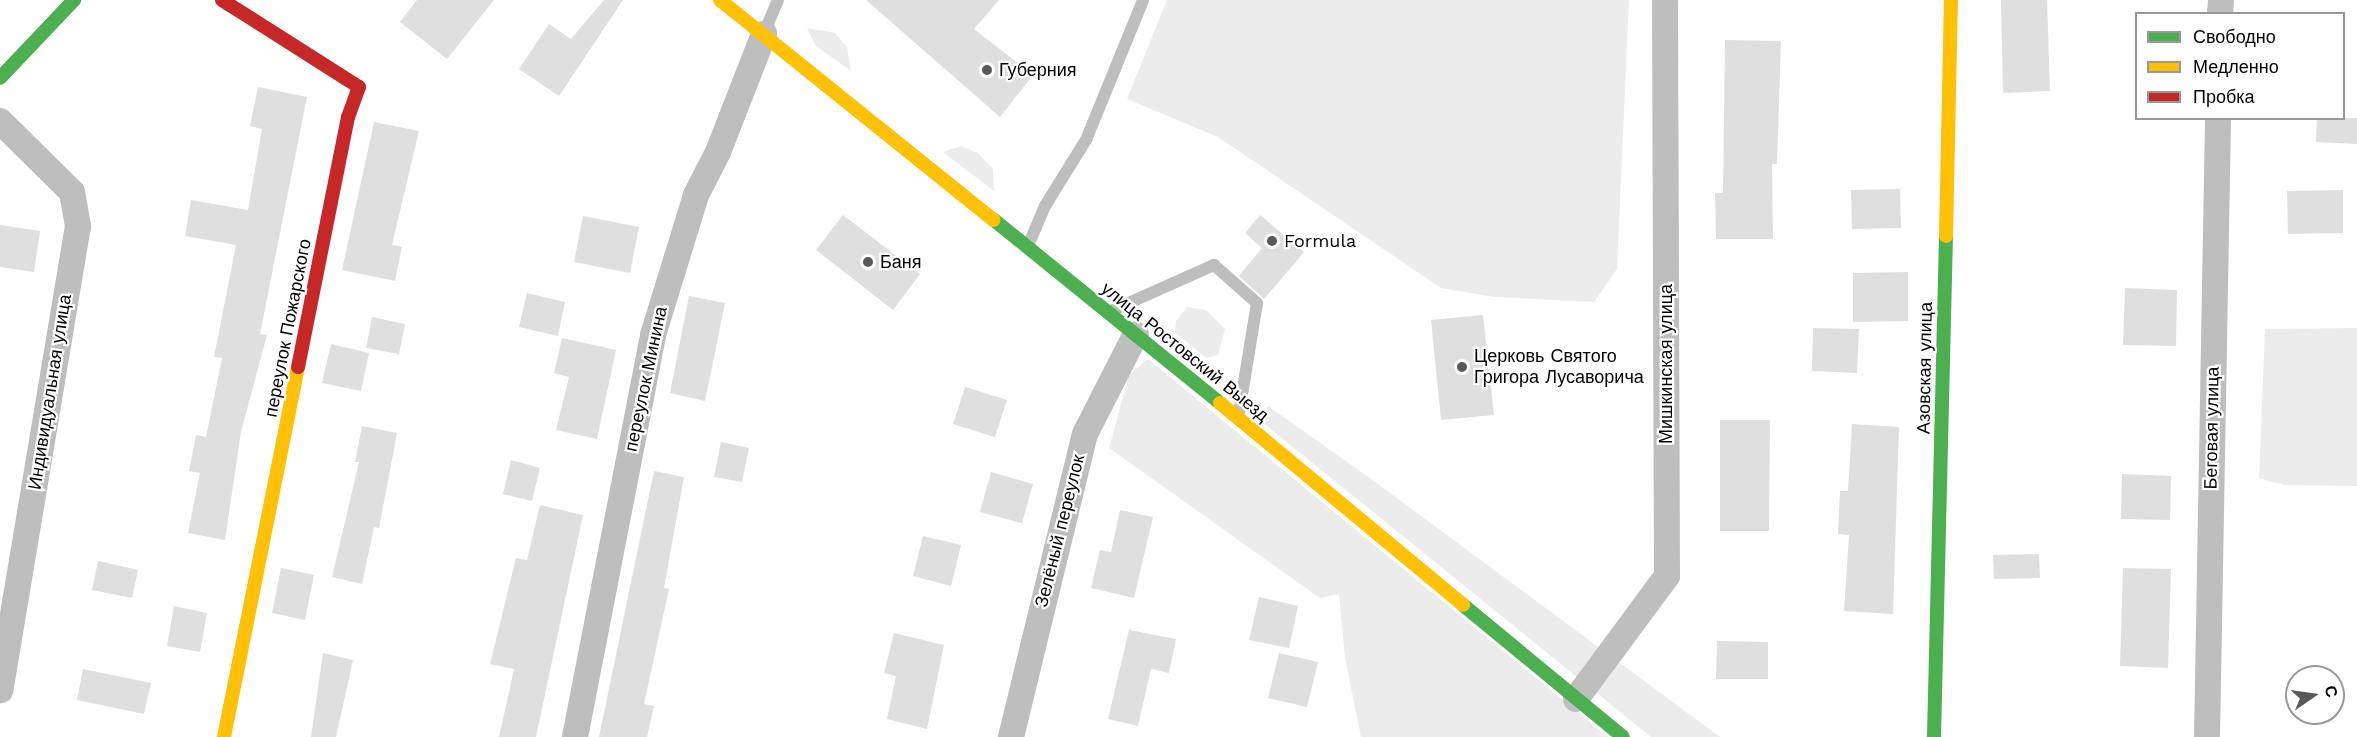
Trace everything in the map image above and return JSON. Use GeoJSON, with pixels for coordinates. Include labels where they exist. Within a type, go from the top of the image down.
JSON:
{"type":"FeatureCollection","features":[{"type":"Feature","properties":{"kind":"street"},"geometry":{"type":"LineString","coordinates":[[0,78],[74,0]]}},
{"type":"Feature","properties":{"kind":"street","name":"переулок Пожарского"},"geometry":{"type":"LineString","coordinates":[[222,0],[359,87],[348,117],[225,737]]}},
{"type":"Feature","properties":{"kind":"street","name":"улица Ростовский Выезд"},"geometry":{"type":"LineString","coordinates":[[720,0],[1136,334],[1623,737]]}},
{"type":"Feature","properties":{"kind":"street","name":"Мишкинская улица"},"geometry":{"type":"LineString","coordinates":[[1576,699],[1667,576],[1665,0]]}},
{"type":"Feature","properties":{"kind":"street","name":"Азовская улица"},"geometry":{"type":"LineString","coordinates":[[1934,737],[1951,0]]}},
{"type":"Feature","properties":{"kind":"street","name":"переулок Минина"},"geometry":{"type":"LineString","coordinates":[[574,737],[652,334],[696,195],[718,153],[764,34]]}},
{"type":"Feature","properties":{"kind":"street","name":"Беговая улица"},"geometry":{"type":"LineString","coordinates":[[2206,737],[2218,120]]}},
{"type":"Feature","properties":{"kind":"street","name":"Индивидуальная улица"},"geometry":{"type":"LineString","coordinates":[[0,122],[72,192],[78,226],[0,691]]}},
{"type":"Feature","properties":{"kind":"street","name":"Зелёный переулок"},"geometry":{"type":"LineString","coordinates":[[1011,737],[1085,434],[1136,334]]}},
{"type":"Feature","properties":{"kind":"lane"},"geometry":{"type":"LineString","coordinates":[[764,34],[777,0]]}},
{"type":"Feature","properties":{"kind":"lane"},"geometry":{"type":"LineString","coordinates":[[1028,247],[1045,206],[1086,140],[1143,0]]}},
{"type":"Feature","properties":{"kind":"lane"},"geometry":{"type":"LineString","coordinates":[[1109,312],[1214,266],[1257,303],[1238,419]]}},
{"type":"Feature","properties":{"kind":"shaded area"},"geometry":{"type":"Polygon","coordinates":[[[1167,0],[1629,0],[1617,269],[1594,302],[1494,297],[1441,288],[1218,137],[1127,99],[1167,0]]]}},
{"type":"Feature","properties":{"kind":"shaded area"},"geometry":{"type":"Polygon","coordinates":[[[807,28],[835,33],[847,47],[851,71],[816,46],[807,28]]]}},
{"type":"Feature","properties":{"kind":"shaded area"},"geometry":{"type":"Polygon","coordinates":[[[961,146],[978,153],[993,169],[994,191],[943,152],[961,146]]]}},
{"type":"Feature","properties":{"kind":"shaded area"},"geometry":{"type":"Polygon","coordinates":[[[1187,307],[1206,310],[1225,329],[1218,355],[1206,358],[1175,332],[1176,321],[1187,307]]]}},
{"type":"Feature","properties":{"kind":"shaded area"},"geometry":{"type":"Polygon","coordinates":[[[2357,328],[2357,486],[2284,485],[2259,478],[2265,329],[2357,328]]]}},
{"type":"Feature","properties":{"kind":"shaded area"},"geometry":{"type":"Polygon","coordinates":[[[1148,359],[1608,737],[1361,737],[1345,658],[1339,594],[1320,598],[1109,448],[1129,375],[1148,359]]]}},
{"type":"Feature","properties":{"kind":"shaded area"},"geometry":{"type":"Polygon","coordinates":[[[1268,406],[1367,476],[1720,737],[1651,737],[1262,422],[1268,406]]]}},
{"type":"Feature","properties":{"kind":"building"},"geometry":{"type":"Polygon","coordinates":[[[417,0],[494,0],[447,59],[400,22],[417,0]]]}},
{"type":"Feature","properties":{"kind":"building"},"geometry":{"type":"Polygon","coordinates":[[[604,0],[623,0],[559,96],[519,69],[549,24],[571,39],[604,0]]]}},
{"type":"Feature","properties":{"kind":"building"},"geometry":{"type":"Polygon","coordinates":[[[866,0],[999,0],[974,29],[1033,75],[1000,117],[866,0]]]}},
{"type":"Feature","properties":{"kind":"building"},"geometry":{"type":"Polygon","coordinates":[[[2001,0],[2047,0],[2050,91],[2003,93],[2001,0]]]}},
{"type":"Feature","properties":{"kind":"building"},"geometry":{"type":"Polygon","coordinates":[[[1725,40],[1781,41],[1777,164],[1772,164],[1773,239],[1716,239],[1715,193],[1723,193],[1725,40]]]}},
{"type":"Feature","properties":{"kind":"building"},"geometry":{"type":"Polygon","coordinates":[[[258,87],[307,97],[260,334],[267,335],[241,432],[225,540],[188,533],[200,473],[189,471],[196,435],[206,437],[222,358],[214,357],[236,245],[185,236],[191,200],[248,210],[262,129],[250,126],[258,87]]]}},
{"type":"Feature","properties":{"kind":"building"},"geometry":{"type":"Polygon","coordinates":[[[2357,118],[2357,144],[2316,142],[2317,120],[2357,118]]]}},
{"type":"Feature","properties":{"kind":"building"},"geometry":{"type":"Polygon","coordinates":[[[374,122],[419,131],[392,245],[402,247],[395,281],[342,270],[374,122]]]}},
{"type":"Feature","properties":{"kind":"building"},"geometry":{"type":"Polygon","coordinates":[[[1900,189],[1901,228],[1852,229],[1851,190],[1900,189]]]}},
{"type":"Feature","properties":{"kind":"building"},"geometry":{"type":"Polygon","coordinates":[[[2343,190],[2343,233],[2288,234],[2287,191],[2343,190]]]}},
{"type":"Feature","properties":{"kind":"building","name":"Баня"},"geometry":{"type":"Polygon","coordinates":[[[843,215],[920,274],[893,310],[816,250],[843,215]]]}},
{"type":"Feature","properties":{"kind":"building"},"geometry":{"type":"Polygon","coordinates":[[[1260,215],[1304,252],[1264,299],[1239,276],[1262,248],[1245,233],[1260,215]]]}},
{"type":"Feature","properties":{"kind":"building"},"geometry":{"type":"Polygon","coordinates":[[[583,216],[639,227],[630,273],[574,262],[583,216]]]}},
{"type":"Feature","properties":{"kind":"building"},"geometry":{"type":"Polygon","coordinates":[[[0,225],[40,231],[34,272],[0,267],[0,225]]]}},
{"type":"Feature","properties":{"kind":"building"},"geometry":{"type":"Polygon","coordinates":[[[1908,272],[1908,321],[1853,322],[1853,273],[1908,272]]]}},
{"type":"Feature","properties":{"kind":"building"},"geometry":{"type":"Polygon","coordinates":[[[2125,288],[2177,290],[2176,346],[2123,345],[2125,288]]]}},
{"type":"Feature","properties":{"kind":"building"},"geometry":{"type":"Polygon","coordinates":[[[527,293],[565,302],[558,336],[519,327],[527,293]]]}},
{"type":"Feature","properties":{"kind":"building"},"geometry":{"type":"Polygon","coordinates":[[[689,296],[725,303],[705,401],[670,393],[689,296]]]}},
{"type":"Feature","properties":{"kind":"building","name":"Церковь Святого Григора Лусаворича"},"geometry":{"type":"Polygon","coordinates":[[[1483,315],[1494,415],[1441,420],[1431,320],[1483,315]]]}},
{"type":"Feature","properties":{"kind":"building"},"geometry":{"type":"Polygon","coordinates":[[[372,317],[405,324],[399,354],[366,348],[372,317]]]}},
{"type":"Feature","properties":{"kind":"building"},"geometry":{"type":"Polygon","coordinates":[[[1813,328],[1859,329],[1857,373],[1812,371],[1813,328]]]}},
{"type":"Feature","properties":{"kind":"building"},"geometry":{"type":"Polygon","coordinates":[[[562,338],[616,350],[597,439],[556,430],[569,377],[554,373],[562,338]]]}},
{"type":"Feature","properties":{"kind":"building"},"geometry":{"type":"Polygon","coordinates":[[[331,344],[369,353],[361,391],[322,383],[331,344]]]}},
{"type":"Feature","properties":{"kind":"building"},"geometry":{"type":"Polygon","coordinates":[[[965,387],[1007,400],[995,437],[953,424],[965,387]]]}},
{"type":"Feature","properties":{"kind":"building"},"geometry":{"type":"Polygon","coordinates":[[[1720,420],[1770,420],[1769,531],[1720,531],[1720,420]]]}},
{"type":"Feature","properties":{"kind":"building"},"geometry":{"type":"Polygon","coordinates":[[[1852,424],[1899,427],[1893,614],[1844,611],[1849,535],[1838,534],[1840,491],[1848,491],[1852,424]]]}},
{"type":"Feature","properties":{"kind":"building"},"geometry":{"type":"Polygon","coordinates":[[[362,426],[397,433],[379,528],[374,527],[362,584],[332,577],[359,462],[355,462],[362,426]]]}},
{"type":"Feature","properties":{"kind":"building"},"geometry":{"type":"Polygon","coordinates":[[[721,442],[749,448],[742,482],[714,477],[721,442]]]}},
{"type":"Feature","properties":{"kind":"building"},"geometry":{"type":"Polygon","coordinates":[[[511,460],[540,468],[532,501],[503,494],[511,460]]]}},
{"type":"Feature","properties":{"kind":"building"},"geometry":{"type":"Polygon","coordinates":[[[654,471],[684,477],[664,588],[669,589],[644,704],[654,706],[647,737],[599,737],[654,471]]]}},
{"type":"Feature","properties":{"kind":"building"},"geometry":{"type":"Polygon","coordinates":[[[991,472],[1033,484],[1022,523],[980,512],[991,472]]]}},
{"type":"Feature","properties":{"kind":"building"},"geometry":{"type":"Polygon","coordinates":[[[2122,474],[2171,476],[2170,520],[2121,519],[2122,474]]]}},
{"type":"Feature","properties":{"kind":"building"},"geometry":{"type":"Polygon","coordinates":[[[540,505],[583,515],[536,737],[499,737],[514,669],[490,664],[516,558],[527,560],[540,505]]]}},
{"type":"Feature","properties":{"kind":"building"},"geometry":{"type":"Polygon","coordinates":[[[1120,510],[1153,517],[1134,598],[1091,588],[1100,550],[1111,552],[1120,510]]]}},
{"type":"Feature","properties":{"kind":"building"},"geometry":{"type":"Polygon","coordinates":[[[923,536],[961,545],[951,586],[913,576],[923,536]]]}},
{"type":"Feature","properties":{"kind":"building"},"geometry":{"type":"Polygon","coordinates":[[[2039,554],[2040,578],[1994,579],[1993,555],[2039,554]]]}},
{"type":"Feature","properties":{"kind":"building"},"geometry":{"type":"Polygon","coordinates":[[[98,561],[138,570],[132,598],[92,590],[98,561]]]}},
{"type":"Feature","properties":{"kind":"building"},"geometry":{"type":"Polygon","coordinates":[[[281,568],[314,575],[305,620],[272,613],[281,568]]]}},
{"type":"Feature","properties":{"kind":"building"},"geometry":{"type":"Polygon","coordinates":[[[2123,568],[2171,569],[2168,668],[2120,666],[2123,568]]]}},
{"type":"Feature","properties":{"kind":"building"},"geometry":{"type":"Polygon","coordinates":[[[1259,597],[1298,606],[1289,648],[1249,640],[1259,597]]]}},
{"type":"Feature","properties":{"kind":"building"},"geometry":{"type":"Polygon","coordinates":[[[174,606],[207,613],[200,652],[167,646],[174,606]]]}},
{"type":"Feature","properties":{"kind":"building"},"geometry":{"type":"Polygon","coordinates":[[[1129,630],[1176,639],[1169,673],[1151,669],[1138,726],[1108,719],[1129,630]]]}},
{"type":"Feature","properties":{"kind":"building"},"geometry":{"type":"Polygon","coordinates":[[[894,633],[944,645],[927,729],[887,719],[896,676],[884,673],[894,633]]]}},
{"type":"Feature","properties":{"kind":"building"},"geometry":{"type":"Polygon","coordinates":[[[1717,641],[1768,642],[1768,679],[1716,679],[1717,641]]]}},
{"type":"Feature","properties":{"kind":"building"},"geometry":{"type":"Polygon","coordinates":[[[323,653],[353,660],[336,737],[311,737],[323,653]]]}},
{"type":"Feature","properties":{"kind":"building"},"geometry":{"type":"Polygon","coordinates":[[[1279,653],[1318,662],[1307,707],[1268,698],[1279,653]]]}},
{"type":"Feature","properties":{"kind":"building"},"geometry":{"type":"Polygon","coordinates":[[[83,669],[151,683],[144,714],[77,700],[83,669]]]}},
{"type":"Feature","properties":{"kind":"traffic: fast"},"geometry":{"type":"LineString","coordinates":[[0,78],[74,0]]}},
{"type":"Feature","properties":{"kind":"traffic: fast"},"geometry":{"type":"LineString","coordinates":[[994,220],[1220,403]]}},
{"type":"Feature","properties":{"kind":"traffic: fast"},"geometry":{"type":"LineString","coordinates":[[1934,737],[1946,236]]}},
{"type":"Feature","properties":{"kind":"traffic: fast"},"geometry":{"type":"LineString","coordinates":[[1463,605],[1623,737]]}},
{"type":"Feature","properties":{"kind":"traffic: slow"},"geometry":{"type":"LineString","coordinates":[[720,0],[994,220]]}},
{"type":"Feature","properties":{"kind":"traffic: slow"},"geometry":{"type":"LineString","coordinates":[[1946,236],[1951,0]]}},
{"type":"Feature","properties":{"kind":"traffic: slow"},"geometry":{"type":"LineString","coordinates":[[224,737],[298,367]]}},
{"type":"Feature","properties":{"kind":"traffic: slow"},"geometry":{"type":"LineString","coordinates":[[1220,403],[1463,605]]}},
{"type":"Feature","properties":{"kind":"traffic: jam"},"geometry":{"type":"LineString","coordinates":[[222,0],[359,87],[348,117],[298,367]]}},
{"type":"Feature","properties":{"kind":"place","name":"Губерния"},"geometry":{"type":"Point","coordinates":[987,70]}},
{"type":"Feature","properties":{"kind":"place","name":"Formula"},"geometry":{"type":"Point","coordinates":[1272,241]}},
{"type":"Feature","properties":{"kind":"place","name":"Баня"},"geometry":{"type":"Point","coordinates":[868,262]}},
{"type":"Feature","properties":{"kind":"place","name":"Церковь Святого Григора Лусаворича"},"geometry":{"type":"Point","coordinates":[1462,367]}}]}
